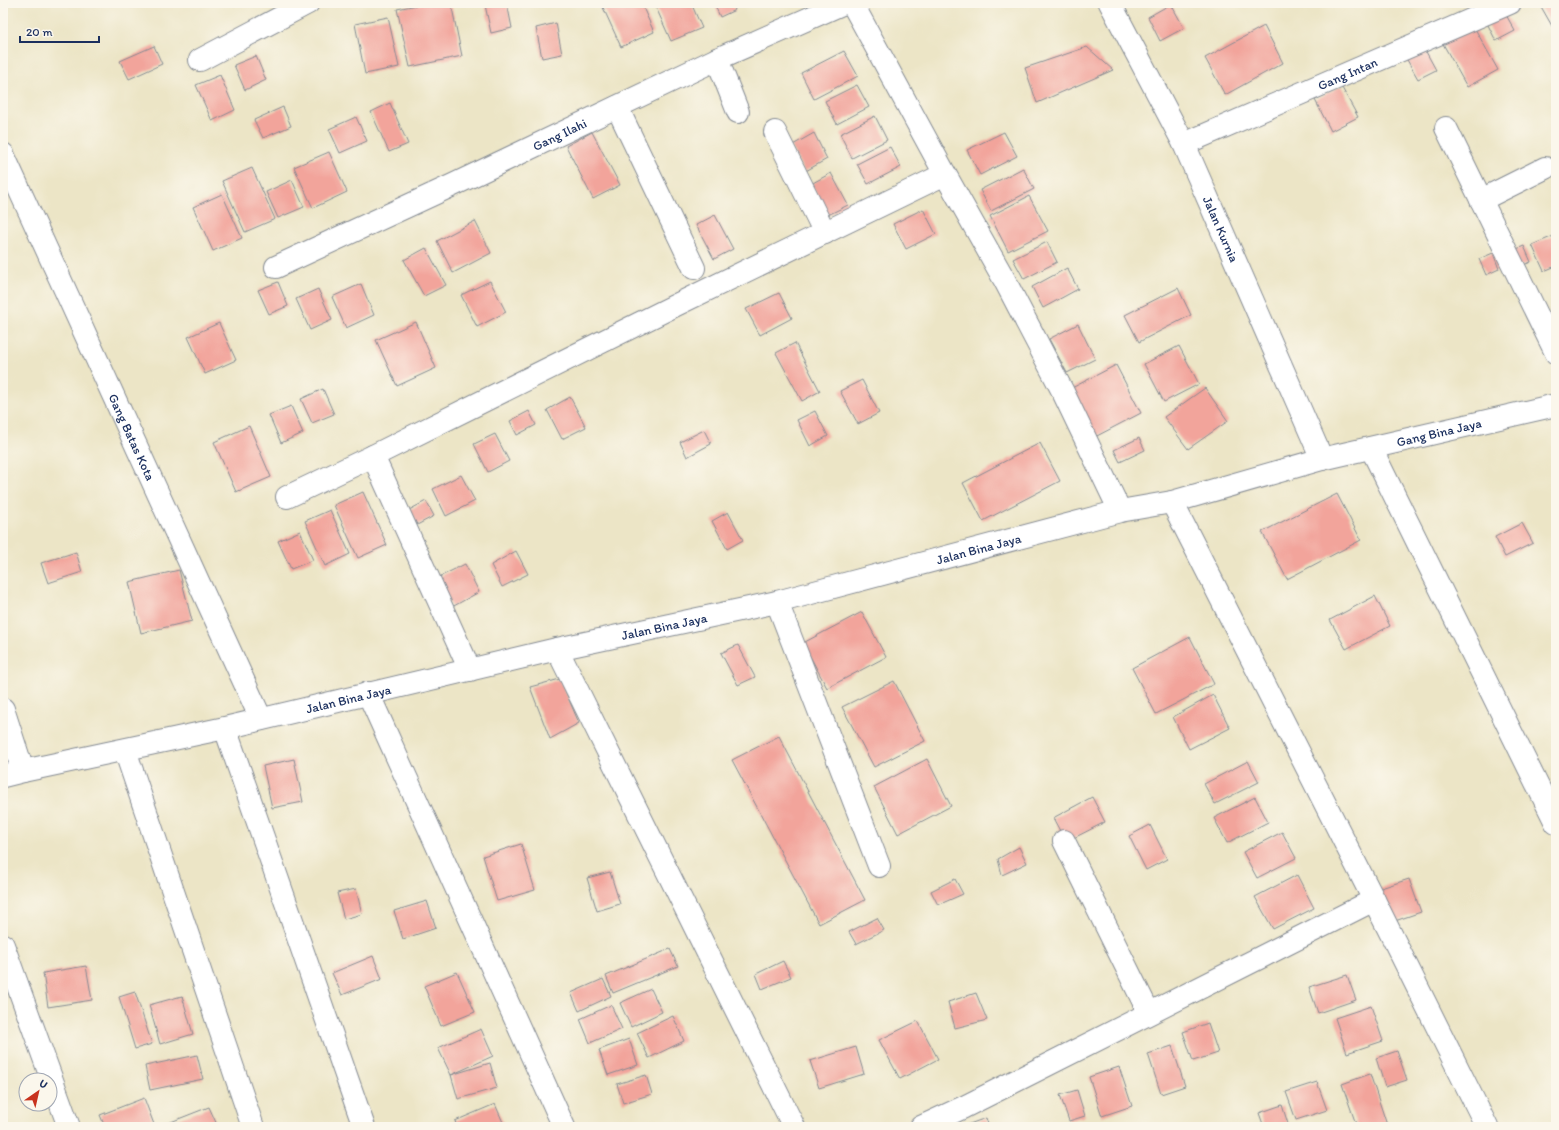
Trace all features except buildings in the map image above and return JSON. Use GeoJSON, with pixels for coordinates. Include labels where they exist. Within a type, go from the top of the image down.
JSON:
{"type":"FeatureCollection","features":[{"type":"Feature","properties":{"kind":"street"},"geometry":{"type":"LineString","coordinates":[[200,60],[308,3]]}},
{"type":"Feature","properties":{"kind":"street","name":"Gang Ilahi"},"geometry":{"type":"LineString","coordinates":[[276,267],[717,59],[844,3]]}},
{"type":"Feature","properties":{"kind":"street"},"geometry":{"type":"LineString","coordinates":[[852,3],[1004,279],[1062,390],[1120,511]]}},
{"type":"Feature","properties":{"kind":"street","name":"Jalan Kurnia"},"geometry":{"type":"LineString","coordinates":[[1110,3],[1184,144],[1322,459]]}},
{"type":"Feature","properties":{"kind":"street","name":"Gang Intan"},"geometry":{"type":"LineString","coordinates":[[1184,144],[1510,3]]}},
{"type":"Feature","properties":{"kind":"street"},"geometry":{"type":"LineString","coordinates":[[717,59],[738,112]]}},
{"type":"Feature","properties":{"kind":"street"},"geometry":{"type":"LineString","coordinates":[[617,107],[694,268]]}},
{"type":"Feature","properties":{"kind":"street"},"geometry":{"type":"LineString","coordinates":[[1446,128],[1556,353]]}},
{"type":"Feature","properties":{"kind":"street"},"geometry":{"type":"LineString","coordinates":[[775,132],[825,233]]}},
{"type":"Feature","properties":{"kind":"street","name":"Gang Batas Kota"},"geometry":{"type":"LineString","coordinates":[[3,154],[261,719]]}},
{"type":"Feature","properties":{"kind":"street"},"geometry":{"type":"LineString","coordinates":[[1481,200],[1545,168]]}},
{"type":"Feature","properties":{"kind":"street"},"geometry":{"type":"LineString","coordinates":[[287,497],[945,174]]}},
{"type":"Feature","properties":{"kind":"street","name":"Gang Bina Jaya"},"geometry":{"type":"LineString","coordinates":[[1322,459],[1556,405]]}},
{"type":"Feature","properties":{"kind":"street"},"geometry":{"type":"LineString","coordinates":[[1371,448],[1556,823]]}},
{"type":"Feature","properties":{"kind":"street"},"geometry":{"type":"LineString","coordinates":[[373,456],[470,670]]}},
{"type":"Feature","properties":{"kind":"street","name":"Jalan Bina Jaya"},"geometry":{"type":"LineString","coordinates":[[13,774],[225,728],[557,649],[778,602],[1120,511],[1172,502],[1322,459]]}},
{"type":"Feature","properties":{"kind":"street"},"geometry":{"type":"LineString","coordinates":[[1172,502],[1374,900],[1487,1127]]}},
{"type":"Feature","properties":{"kind":"street"},"geometry":{"type":"LineString","coordinates":[[778,602],[879,866]]}},
{"type":"Feature","properties":{"kind":"street"},"geometry":{"type":"LineString","coordinates":[[557,649],[794,1127]]}},
{"type":"Feature","properties":{"kind":"street"},"geometry":{"type":"LineString","coordinates":[[368,693],[564,1127]]}},
{"type":"Feature","properties":{"kind":"street"},"geometry":{"type":"LineString","coordinates":[[3,709],[13,774]]}},
{"type":"Feature","properties":{"kind":"street"},"geometry":{"type":"LineString","coordinates":[[225,728],[364,1127]]}},
{"type":"Feature","properties":{"kind":"street"},"geometry":{"type":"LineString","coordinates":[[125,750],[253,1127]]}},
{"type":"Feature","properties":{"kind":"street"},"geometry":{"type":"LineString","coordinates":[[1064,841],[1149,1013]]}},
{"type":"Feature","properties":{"kind":"street"},"geometry":{"type":"LineString","coordinates":[[920,1127],[964,1107],[1374,900]]}},
{"type":"Feature","properties":{"kind":"street"},"geometry":{"type":"LineString","coordinates":[[3,945],[69,1127]]}}]}
